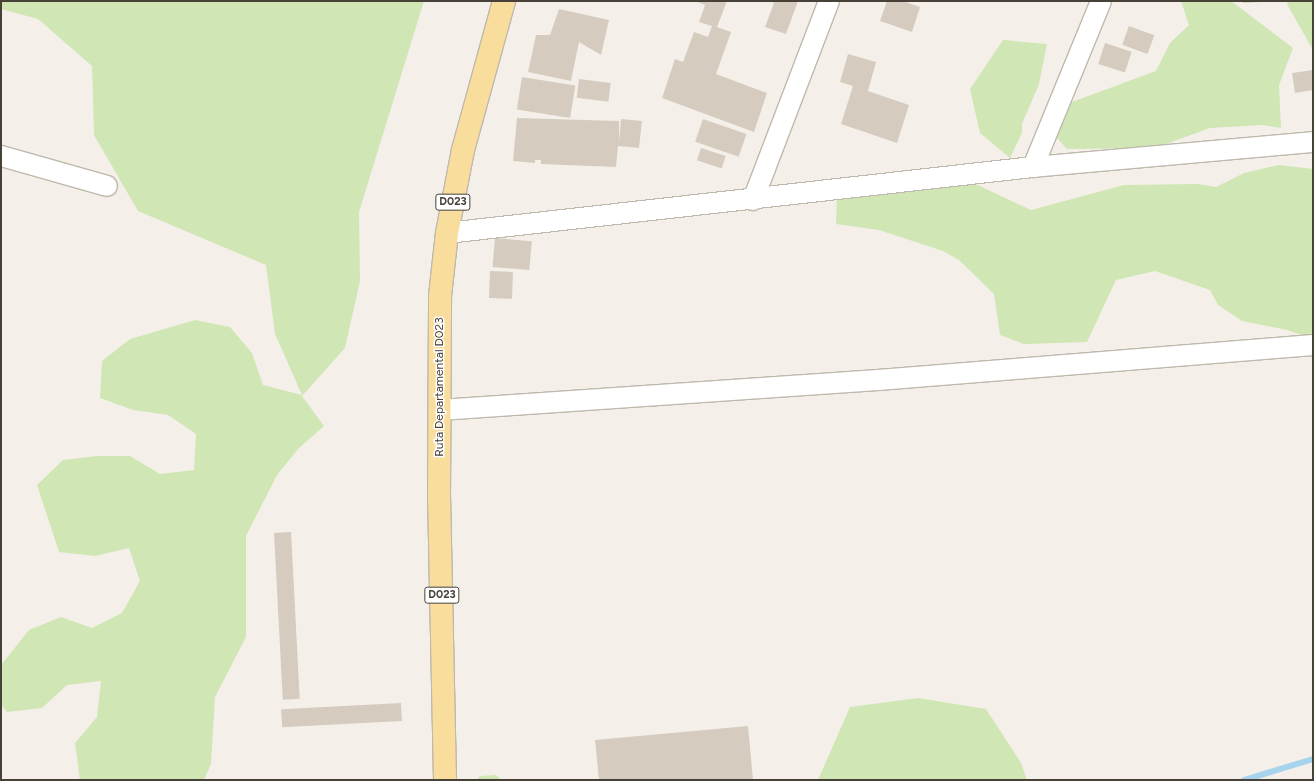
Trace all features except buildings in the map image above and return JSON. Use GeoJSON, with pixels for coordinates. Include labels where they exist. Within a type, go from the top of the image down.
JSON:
{"type":"FeatureCollection","features":[{"type":"Feature","properties":{"kind":"main road","name":"Ruta Departamental D023"},"geometry":{"type":"LineString","coordinates":[[445,780],[439,499],[440,296],[447,233],[462,150],[504,1]]}},
{"type":"Feature","properties":{"kind":"street"},"geometry":{"type":"LineString","coordinates":[[753,200],[829,1]]}},
{"type":"Feature","properties":{"kind":"street"},"geometry":{"type":"LineString","coordinates":[[1033,167],[1101,1]]}},
{"type":"Feature","properties":{"kind":"street"},"geometry":{"type":"LineString","coordinates":[[447,233],[753,200],[1033,167],[1313,142]]}},
{"type":"Feature","properties":{"kind":"street"},"geometry":{"type":"LineString","coordinates":[[1,156],[107,186]]}},
{"type":"Feature","properties":{"kind":"street"},"geometry":{"type":"LineString","coordinates":[[440,410],[871,380],[1313,345]]}},
{"type":"Feature","properties":{"kind":"green space"},"geometry":{"type":"Polygon","coordinates":[[[1,1],[424,1],[359,212],[360,281],[345,348],[302,396],[324,426],[298,449],[277,475],[246,536],[246,637],[215,697],[211,764],[204,780],[80,780],[75,743],[97,717],[101,681],[67,685],[42,708],[7,712],[1,705],[1,665],[29,630],[61,617],[92,628],[122,613],[140,581],[129,548],[95,556],[59,552],[37,485],[63,460],[97,456],[130,456],[160,474],[194,470],[196,434],[168,415],[133,410],[100,398],[102,361],[130,339],[195,320],[230,327],[252,353],[263,385],[302,395],[275,334],[266,265],[138,211],[94,135],[92,66],[38,19],[1,9],[1,1]]]}},
{"type":"Feature","properties":{"kind":"green space"},"geometry":{"type":"Polygon","coordinates":[[[1181,1],[1231,1],[1293,48],[1279,85],[1281,128],[1262,125],[1210,128],[1155,148],[1067,149],[1048,128],[1072,102],[1156,71],[1170,43],[1189,25],[1181,1]]]}},
{"type":"Feature","properties":{"kind":"green space"},"geometry":{"type":"Polygon","coordinates":[[[1287,1],[1313,1],[1313,50],[1288,6],[1287,1]]]}},
{"type":"Feature","properties":{"kind":"green space"},"geometry":{"type":"Polygon","coordinates":[[[1003,40],[1047,44],[1039,84],[1022,124],[1022,133],[1010,158],[980,133],[970,89],[1003,40]]]}},
{"type":"Feature","properties":{"kind":"green space"},"geometry":{"type":"Polygon","coordinates":[[[1279,165],[1313,169],[1313,347],[1307,337],[1287,330],[1242,321],[1218,305],[1210,290],[1155,271],[1116,280],[1087,342],[1024,344],[1000,335],[994,294],[959,260],[943,251],[879,230],[836,224],[837,191],[967,180],[1031,210],[1124,185],[1198,184],[1216,187],[1244,173],[1279,165]]]}},
{"type":"Feature","properties":{"kind":"green space"},"geometry":{"type":"Polygon","coordinates":[[[918,698],[986,709],[1021,763],[1027,780],[818,780],[850,707],[918,698]]]}},
{"type":"Feature","properties":{"kind":"green space"},"geometry":{"type":"Polygon","coordinates":[[[496,775],[501,780],[477,780],[480,776],[496,775]]]}},
{"type":"Feature","properties":{"kind":"waterway"},"geometry":{"type":"LineString","coordinates":[[1244,780],[1313,759]]}}]}
